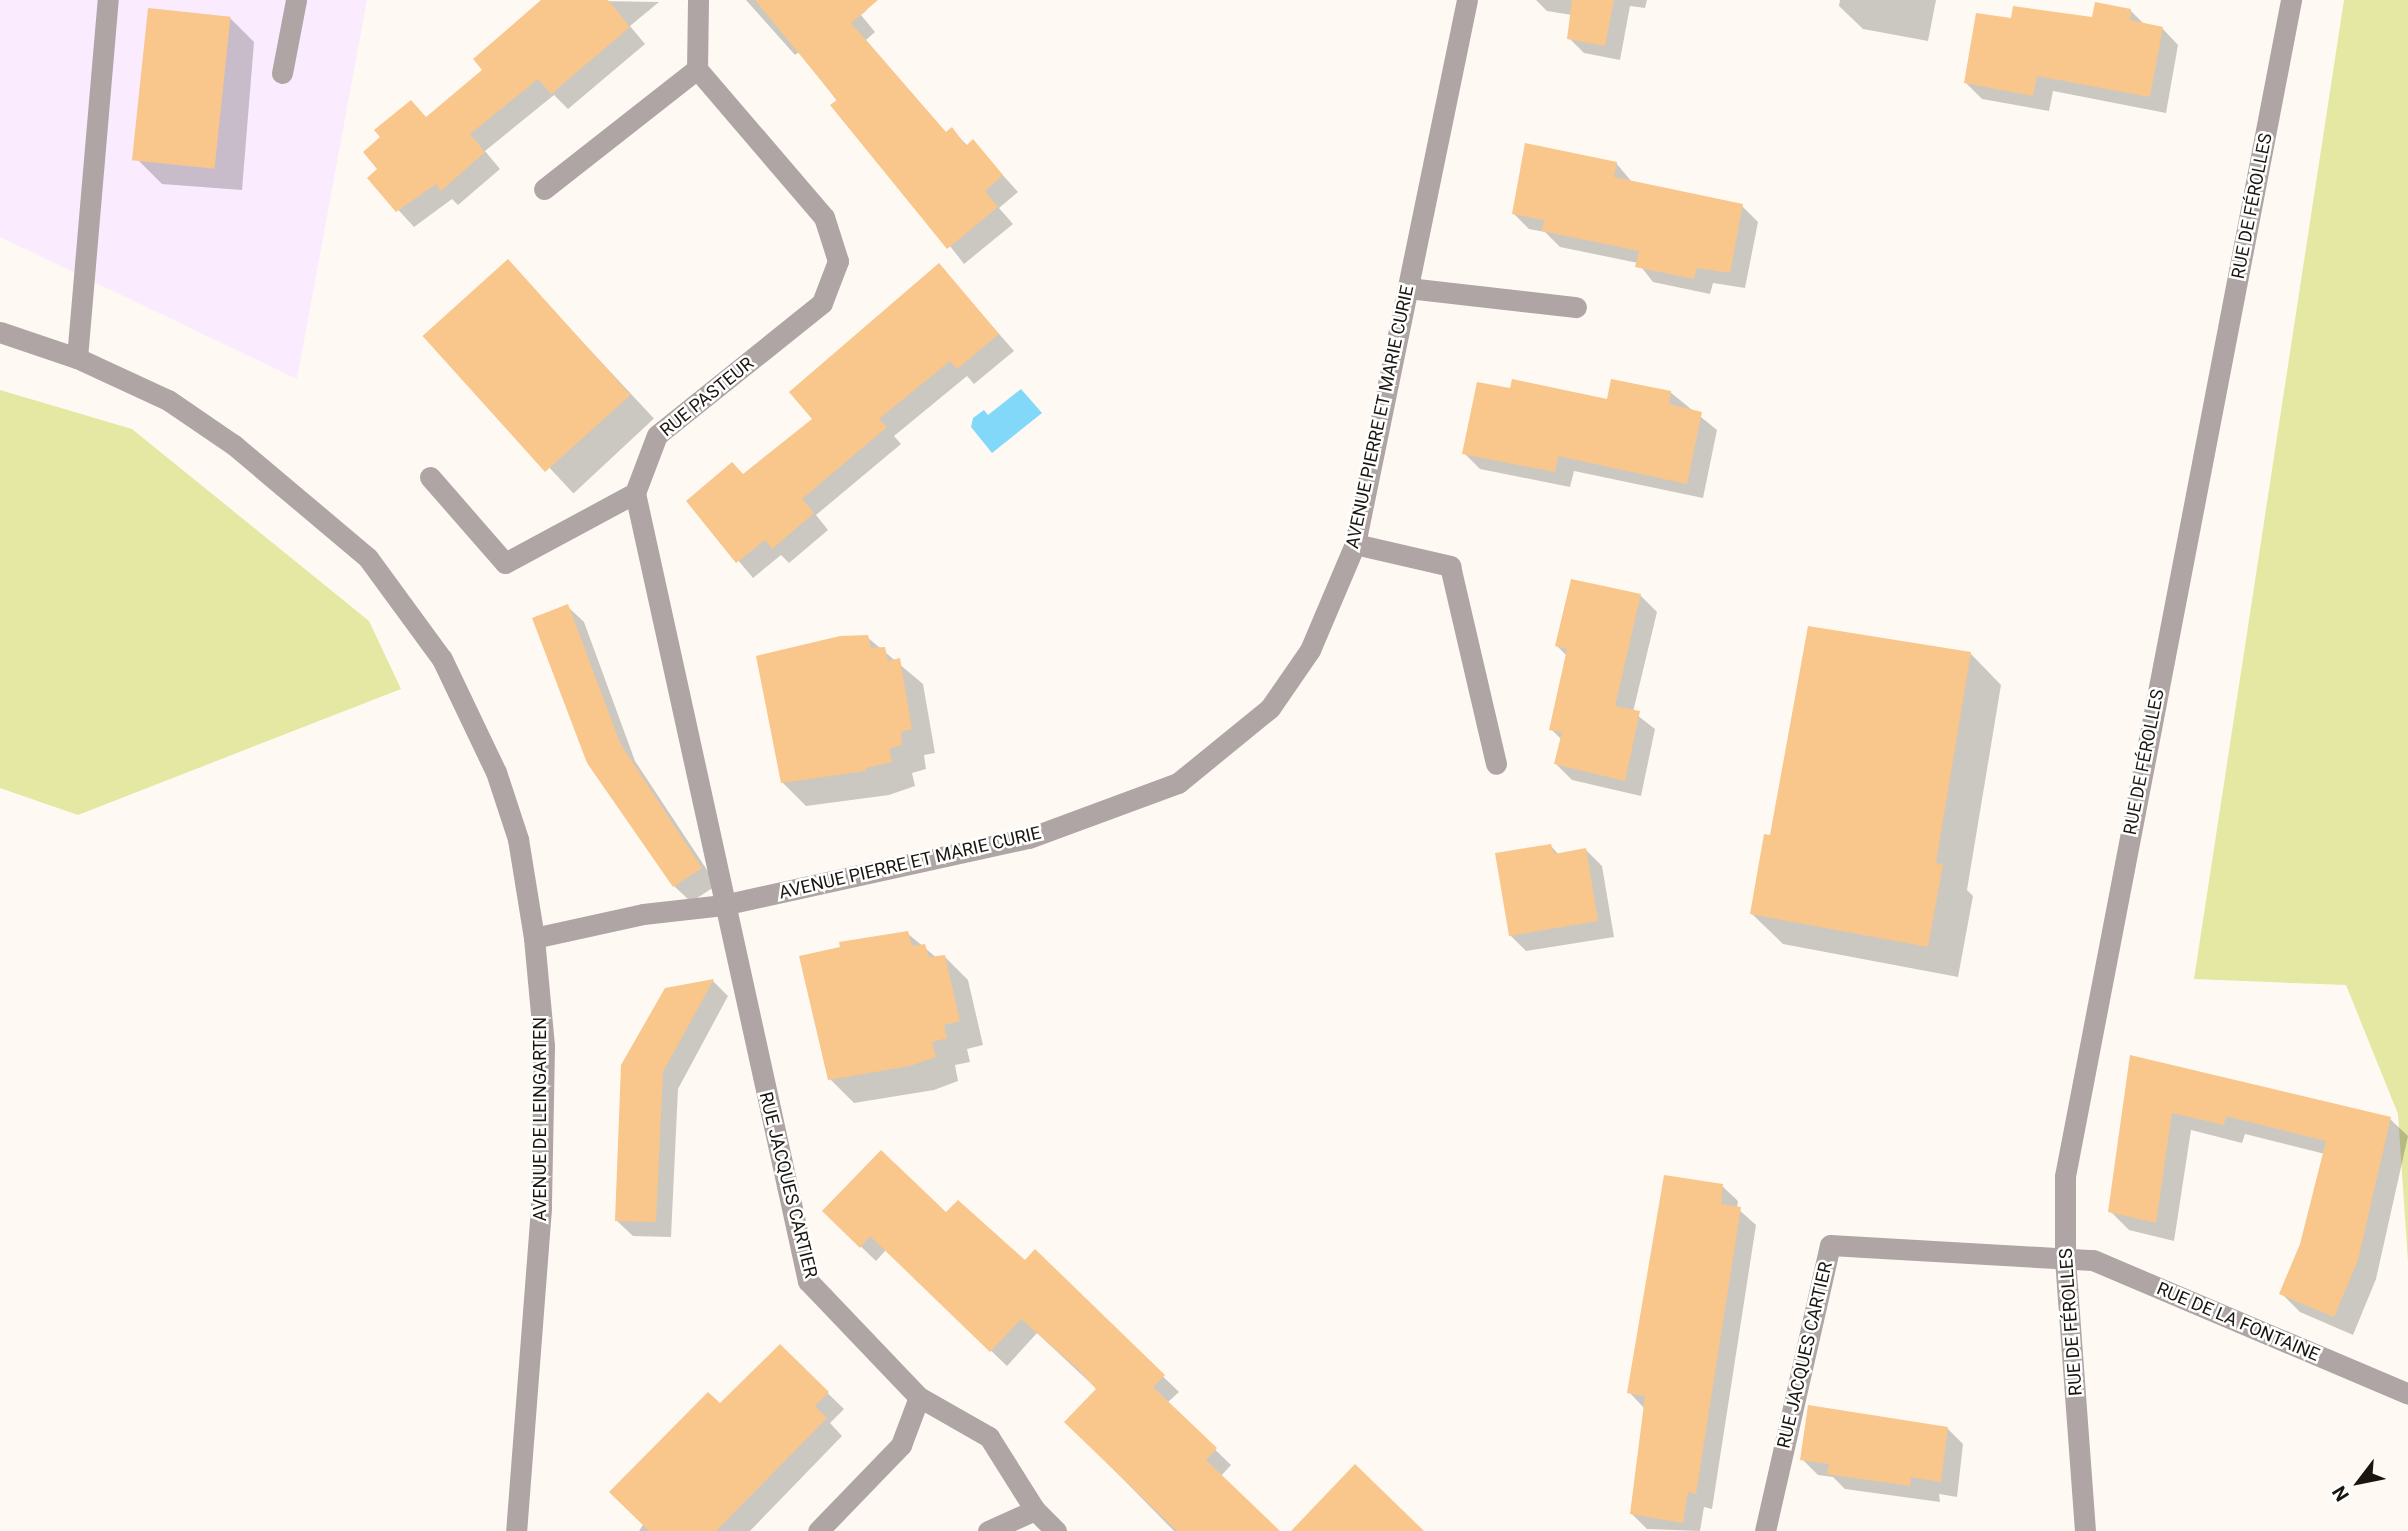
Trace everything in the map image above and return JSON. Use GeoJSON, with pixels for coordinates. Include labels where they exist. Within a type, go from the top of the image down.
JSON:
{"type":"FeatureCollection","features":[{"type":"Feature","properties":{"kind":"street"},"geometry":{"type":"LineString","coordinates":[[77,358],[108,0]]}},
{"type":"Feature","properties":{"kind":"street"},"geometry":{"type":"LineString","coordinates":[[282,73],[296,0]]}},
{"type":"Feature","properties":{"kind":"street"},"geometry":{"type":"LineString","coordinates":[[544,189],[697,69],[698,0]]}},
{"type":"Feature","properties":{"kind":"street","name":"AVENUE PIERRE ET MARIE CURIE"},"geometry":{"type":"LineString","coordinates":[[534,938],[643,914],[723,905],[1029,838],[1178,783],[1270,708],[1310,650],[1355,544],[1467,0]]}},
{"type":"Feature","properties":{"kind":"street","name":"RUE DE FÉROLLES"},"geometry":{"type":"LineString","coordinates":[[2085,1531],[2066,1257],[2065,1176],[2291,0]]}},
{"type":"Feature","properties":{"kind":"street","name":"RUE PASTEUR"},"geometry":{"type":"LineString","coordinates":[[635,493],[657,435],[822,303],[838,261],[824,217],[697,69]]}},
{"type":"Feature","properties":{"kind":"street"},"geometry":{"type":"LineString","coordinates":[[1408,288],[1576,307]]}},
{"type":"Feature","properties":{"kind":"street","name":"AVENUE DE LEINGARTEN"},"geometry":{"type":"LineString","coordinates":[[0,332],[77,358],[169,400],[234,445],[368,558],[442,659],[496,772],[518,839],[534,938],[544,1046],[541,1208],[516,1531]]}},
{"type":"Feature","properties":{"kind":"street"},"geometry":{"type":"LineString","coordinates":[[430,477],[505,563],[635,493],[723,905]]}},
{"type":"Feature","properties":{"kind":"street"},"geometry":{"type":"LineString","coordinates":[[1355,544],[1450,566],[1496,764]]}},
{"type":"Feature","properties":{"kind":"street","name":"RUE JACQUES CARTIER"},"geometry":{"type":"LineString","coordinates":[[723,905],[807,1281],[919,1397],[989,1437],[1035,1510],[1056,1531]]}},
{"type":"Feature","properties":{"kind":"street","name":"RUE JACQUES CARTIER"},"geometry":{"type":"LineString","coordinates":[[1765,1531],[1830,1245],[2042,1261],[2066,1257]]}},
{"type":"Feature","properties":{"kind":"street","name":"RUE DE LA FONTAINE"},"geometry":{"type":"LineString","coordinates":[[2066,1257],[2093,1260],[2408,1394]]}},
{"type":"Feature","properties":{"kind":"street"},"geometry":{"type":"LineString","coordinates":[[818,1531],[901,1445],[919,1397]]}},
{"type":"Feature","properties":{"kind":"street"},"geometry":{"type":"LineString","coordinates":[[988,1531],[1035,1510]]}},
{"type":"Feature","properties":{"kind":"shaded area"},"geometry":{"type":"Polygon","coordinates":[[[0,0],[367,0],[297,379],[0,237],[0,0]]]}},
{"type":"Feature","properties":{"kind":"green space"},"geometry":{"type":"Polygon","coordinates":[[[2344,0],[2408,0],[2408,1262],[2398,1114],[2346,985],[2194,979],[2344,0]]]}},
{"type":"Feature","properties":{"kind":"green space"},"geometry":{"type":"Polygon","coordinates":[[[0,390],[132,429],[369,621],[401,689],[78,815],[0,788],[0,390]]]}},
{"type":"Feature","properties":{"kind":"water"},"geometry":{"type":"Polygon","coordinates":[[[1021,389],[1042,413],[992,453],[971,427],[973,418],[984,410],[988,415],[1021,389]]]}},
{"type":"Feature","properties":{"kind":"building"},"geometry":{"type":"Polygon","coordinates":[[[541,0],[608,0],[630,27],[551,94],[538,79],[470,134],[485,152],[441,191],[436,184],[396,212],[367,178],[377,169],[363,152],[380,137],[374,130],[411,100],[426,117],[482,70],[473,59],[541,0]]]}},
{"type":"Feature","properties":{"kind":"building"},"geometry":{"type":"Polygon","coordinates":[[[755,0],[878,0],[851,23],[946,132],[952,127],[966,146],[973,139],[1003,175],[985,191],[998,207],[947,249],[830,105],[837,100],[755,0]]]}},
{"type":"Feature","properties":{"kind":"building"},"geometry":{"type":"Polygon","coordinates":[[[1572,0],[1614,0],[1605,46],[1567,39],[1572,0]]]}},
{"type":"Feature","properties":{"kind":"building"},"geometry":{"type":"Polygon","coordinates":[[[2095,2],[2131,9],[2130,20],[2163,27],[2150,97],[2037,76],[2033,96],[1964,83],[1976,13],[2011,18],[2013,6],[2092,17],[2095,2]]]}},
{"type":"Feature","properties":{"kind":"building"},"geometry":{"type":"Polygon","coordinates":[[[148,8],[231,17],[215,169],[132,160],[148,8]]]}},
{"type":"Feature","properties":{"kind":"building"},"geometry":{"type":"Polygon","coordinates":[[[1525,143],[1617,162],[1614,177],[1743,204],[1730,273],[1697,268],[1694,279],[1635,267],[1639,251],[1542,231],[1544,220],[1512,214],[1525,143]]]}},
{"type":"Feature","properties":{"kind":"building"},"geometry":{"type":"Polygon","coordinates":[[[508,259],[630,395],[545,472],[423,336],[508,259]]]}},
{"type":"Feature","properties":{"kind":"building"},"geometry":{"type":"Polygon","coordinates":[[[939,263],[999,334],[957,369],[950,361],[879,419],[887,427],[802,499],[814,513],[772,549],[765,540],[736,563],[686,501],[732,462],[743,474],[812,419],[789,392],[939,263]]]}},
{"type":"Feature","properties":{"kind":"building"},"geometry":{"type":"Polygon","coordinates":[[[1512,379],[1607,399],[1611,379],[1671,391],[1669,404],[1702,412],[1687,484],[1558,456],[1555,472],[1462,454],[1477,382],[1510,388],[1512,379]]]}},
{"type":"Feature","properties":{"kind":"building"},"geometry":{"type":"Polygon","coordinates":[[[1571,579],[1641,594],[1615,706],[1640,711],[1625,781],[1554,764],[1562,732],[1549,730],[1567,649],[1555,646],[1571,579]]]}},
{"type":"Feature","properties":{"kind":"building"},"geometry":{"type":"Polygon","coordinates":[[[568,604],[620,743],[702,868],[673,887],[587,763],[532,618],[568,604]]]}},
{"type":"Feature","properties":{"kind":"building"},"geometry":{"type":"Polygon","coordinates":[[[1808,626],[1971,652],[1936,863],[1943,864],[1928,947],[1750,914],[1764,834],[1770,835],[1808,626]]]}},
{"type":"Feature","properties":{"kind":"building"},"geometry":{"type":"Polygon","coordinates":[[[868,635],[871,648],[885,647],[888,661],[900,658],[912,729],[901,732],[902,745],[889,749],[892,762],[866,768],[866,771],[781,783],[756,656],[840,636],[868,635]]]}},
{"type":"Feature","properties":{"kind":"building"},"geometry":{"type":"Polygon","coordinates":[[[1551,844],[1554,854],[1586,848],[1598,921],[1509,936],[1495,853],[1551,844]]]}},
{"type":"Feature","properties":{"kind":"building"},"geometry":{"type":"Polygon","coordinates":[[[908,931],[912,946],[925,944],[929,957],[945,955],[960,1021],[944,1025],[947,1038],[932,1042],[936,1057],[910,1066],[828,1080],[799,956],[840,947],[839,942],[908,931]]]}},
{"type":"Feature","properties":{"kind":"building"},"geometry":{"type":"Polygon","coordinates":[[[714,979],[663,1072],[656,1222],[615,1221],[621,1065],[665,988],[714,979]]]}},
{"type":"Feature","properties":{"kind":"building"},"geometry":{"type":"Polygon","coordinates":[[[2130,1055],[2391,1117],[2358,1260],[2334,1317],[2279,1294],[2300,1244],[2326,1141],[2226,1116],[2224,1125],[2172,1113],[2156,1223],[2108,1212],[2130,1055]]]}},
{"type":"Feature","properties":{"kind":"building"},"geometry":{"type":"Polygon","coordinates":[[[881,1150],[946,1212],[958,1200],[1025,1260],[1035,1249],[1165,1375],[1153,1387],[1217,1448],[1206,1460],[1280,1531],[1177,1531],[1064,1422],[1096,1389],[1079,1370],[1021,1319],[990,1352],[870,1236],[860,1248],[822,1211],[881,1150]]]}},
{"type":"Feature","properties":{"kind":"building"},"geometry":{"type":"Polygon","coordinates":[[[1664,1175],[1723,1184],[1721,1204],[1741,1207],[1696,1494],[1688,1492],[1683,1523],[1630,1514],[1645,1396],[1627,1393],[1664,1175]]]}},
{"type":"Feature","properties":{"kind":"building"},"geometry":{"type":"Polygon","coordinates":[[[780,1344],[829,1392],[815,1406],[827,1418],[716,1531],[649,1531],[609,1492],[708,1392],[720,1403],[780,1344]]]}},
{"type":"Feature","properties":{"kind":"building"},"geometry":{"type":"Polygon","coordinates":[[[1808,1405],[1948,1427],[1941,1482],[1911,1477],[1910,1486],[1827,1474],[1829,1464],[1800,1460],[1808,1405]]]}},
{"type":"Feature","properties":{"kind":"building"},"geometry":{"type":"Polygon","coordinates":[[[1355,1464],[1424,1531],[1291,1531],[1355,1464]]]}}]}
